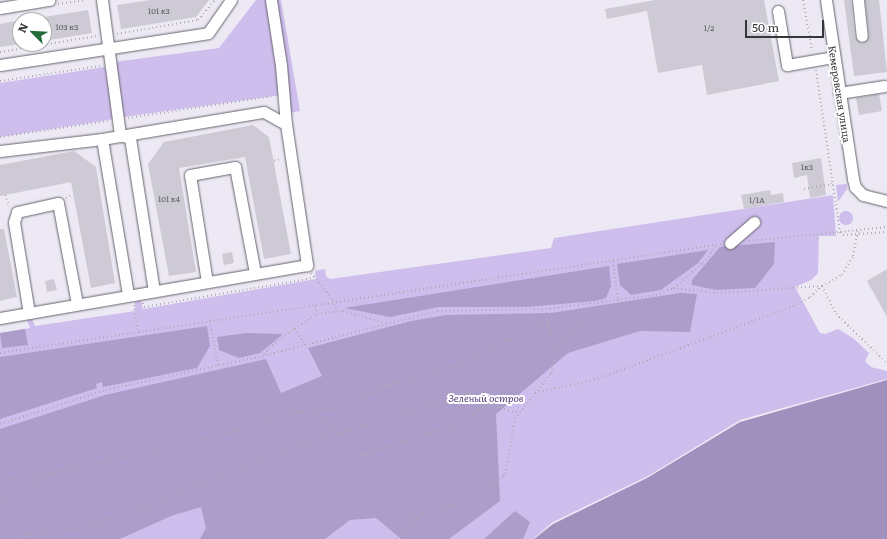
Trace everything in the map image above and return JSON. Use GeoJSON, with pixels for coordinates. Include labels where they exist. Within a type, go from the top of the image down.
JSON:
{"type":"FeatureCollection","features":[{"type":"Feature","properties":{"kind":"street"},"geometry":{"type":"LineString","coordinates":[[0,8],[49,0]]}},
{"type":"Feature","properties":{"kind":"street"},"geometry":{"type":"LineString","coordinates":[[102,0],[120,135]]}},
{"type":"Feature","properties":{"kind":"street"},"geometry":{"type":"LineString","coordinates":[[0,65],[208,33],[231,0]]}},
{"type":"Feature","properties":{"kind":"street"},"geometry":{"type":"LineString","coordinates":[[0,318],[77,304],[131,298],[154,291],[307,265],[286,124],[281,65],[271,0]]}},
{"type":"Feature","properties":{"kind":"street","name":"Кемеровская улица"},"geometry":{"type":"LineString","coordinates":[[826,0],[839,93],[855,187],[863,195],[887,201]]}},
{"type":"Feature","properties":{"kind":"street"},"geometry":{"type":"LineString","coordinates":[[858,0],[862,36]]}},
{"type":"Feature","properties":{"kind":"street"},"geometry":{"type":"LineString","coordinates":[[778,12],[787,65],[834,57]]}},
{"type":"Feature","properties":{"kind":"street"},"geometry":{"type":"LineString","coordinates":[[839,93],[884,86]]}},
{"type":"Feature","properties":{"kind":"street"},"geometry":{"type":"LineString","coordinates":[[0,151],[102,139],[264,112],[286,124]]}},
{"type":"Feature","properties":{"kind":"street"},"geometry":{"type":"LineString","coordinates":[[120,135],[130,138],[154,291]]}},
{"type":"Feature","properties":{"kind":"street"},"geometry":{"type":"LineString","coordinates":[[102,139],[131,298]]}},
{"type":"Feature","properties":{"kind":"street"},"geometry":{"type":"LineString","coordinates":[[207,282],[190,176],[235,167],[255,273]]}},
{"type":"Feature","properties":{"kind":"street"},"geometry":{"type":"LineString","coordinates":[[28,313],[14,222],[17,212],[58,202],[77,304]]}},
{"type":"Feature","properties":{"kind":"street"},"geometry":{"type":"LineString","coordinates":[[730,243],[754,222]]}},
{"type":"Feature","properties":{"kind":"path"},"geometry":{"type":"LineString","coordinates":[[114,28],[115,35],[198,20],[214,0]]}},
{"type":"Feature","properties":{"kind":"path"},"geometry":{"type":"LineString","coordinates":[[803,0],[814,60],[840,232],[843,236],[887,232]]}},
{"type":"Feature","properties":{"kind":"path"},"geometry":{"type":"LineString","coordinates":[[0,52],[100,36],[99,29]]}},
{"type":"Feature","properties":{"kind":"path"},"geometry":{"type":"LineString","coordinates":[[0,81],[107,65]]}},
{"type":"Feature","properties":{"kind":"path"},"geometry":{"type":"LineString","coordinates":[[0,137],[280,95]]}},
{"type":"Feature","properties":{"kind":"path"},"geometry":{"type":"LineString","coordinates":[[804,189],[833,184]]}},
{"type":"Feature","properties":{"kind":"path"},"geometry":{"type":"LineString","coordinates":[[0,353],[210,321],[335,304],[730,243],[887,227]]}},
{"type":"Feature","properties":{"kind":"path"},"geometry":{"type":"LineString","coordinates":[[535,393],[594,380],[794,306],[810,297],[822,286],[842,275],[853,256],[858,230]]}},
{"type":"Feature","properties":{"kind":"path"},"geometry":{"type":"LineString","coordinates":[[0,424],[106,390],[262,356],[386,323],[438,311],[546,309],[656,295],[673,288],[703,263],[717,245]]}},
{"type":"Feature","properties":{"kind":"path"},"geometry":{"type":"LineString","coordinates":[[613,261],[618,300]]}},
{"type":"Feature","properties":{"kind":"path"},"geometry":{"type":"LineString","coordinates":[[140,300],[144,308],[314,279],[335,304],[336,311]]}},
{"type":"Feature","properties":{"kind":"path"},"geometry":{"type":"LineString","coordinates":[[673,288],[716,293],[822,286]]}},
{"type":"Feature","properties":{"kind":"path"},"geometry":{"type":"LineString","coordinates":[[822,286],[836,314],[887,363]]}},
{"type":"Feature","properties":{"kind":"path"},"geometry":{"type":"LineString","coordinates":[[131,298],[138,332]]}},
{"type":"Feature","properties":{"kind":"path"},"geometry":{"type":"LineString","coordinates":[[556,350],[581,325],[593,304]]}},
{"type":"Feature","properties":{"kind":"path"},"geometry":{"type":"LineString","coordinates":[[315,306],[317,314]]}},
{"type":"Feature","properties":{"kind":"path"},"geometry":{"type":"LineString","coordinates":[[396,539],[409,523],[430,511],[469,500],[502,478],[508,463],[512,427],[518,413],[551,373],[556,350],[547,322],[546,309]]}},
{"type":"Feature","properties":{"kind":"path"},"geometry":{"type":"LineString","coordinates":[[262,356],[278,340],[317,314],[336,311],[386,323]]}},
{"type":"Feature","properties":{"kind":"path"},"geometry":{"type":"LineString","coordinates":[[210,321],[218,366]]}},
{"type":"Feature","properties":{"kind":"path"},"geometry":{"type":"LineString","coordinates":[[0,480],[101,464],[225,434],[275,418],[342,408],[387,386],[462,363],[506,340],[547,322]]}},
{"type":"Feature","properties":{"kind":"path"},"geometry":{"type":"LineString","coordinates":[[294,329],[305,344]]}},
{"type":"Feature","properties":{"kind":"path"},"geometry":{"type":"LineString","coordinates":[[16,539],[36,532],[84,528],[140,509],[285,450],[342,434],[470,393],[489,404],[518,413]]}},
{"type":"Feature","properties":{"kind":"path"},"geometry":{"type":"LineString","coordinates":[[363,455],[452,426],[489,404]]}},
{"type":"Feature","properties":{"kind":"path"},"geometry":{"type":"LineString","coordinates":[[314,411],[342,434],[402,494],[409,511],[409,523]]}},
{"type":"Feature","properties":{"kind":"path"},"geometry":{"type":"LineString","coordinates":[[0,501],[58,472]]}},
{"type":"Feature","properties":{"kind":"green space"},"geometry":{"type":"Polygon","coordinates":[[[256,0],[281,0],[300,111],[286,114],[280,95],[124,117],[114,62],[219,48],[256,0]]]}},
{"type":"Feature","properties":{"kind":"green space"},"geometry":{"type":"Polygon","coordinates":[[[105,67],[114,119],[0,137],[0,83],[105,67]]]}},
{"type":"Feature","properties":{"kind":"green space"},"geometry":{"type":"Polygon","coordinates":[[[847,184],[847,189],[838,202],[836,185],[847,184]]]}},
{"type":"Feature","properties":{"kind":"green space","name":"Зеленый остров"},"geometry":{"type":"Polygon","coordinates":[[[833,195],[836,236],[819,236],[818,273],[811,280],[795,287],[820,333],[825,334],[838,329],[853,338],[869,353],[865,361],[871,367],[887,371],[887,379],[740,420],[648,476],[553,522],[533,539],[0,539],[0,333],[30,328],[27,320],[32,319],[35,326],[135,311],[135,302],[141,301],[143,309],[316,279],[315,271],[325,269],[326,276],[330,279],[551,248],[554,238],[833,195]]]}},
{"type":"Feature","properties":{"kind":"green space"},"geometry":{"type":"Polygon","coordinates":[[[846,211],[851,213],[853,218],[851,223],[846,225],[841,223],[839,218],[841,213],[846,211]]]}},
{"type":"Feature","properties":{"kind":"green space"},"geometry":{"type":"Polygon","coordinates":[[[775,242],[774,264],[755,288],[716,290],[692,285],[692,280],[720,247],[775,242]]]}},
{"type":"Feature","properties":{"kind":"green space"},"geometry":{"type":"Polygon","coordinates":[[[708,250],[698,263],[661,290],[631,295],[620,285],[617,264],[708,250]]]}},
{"type":"Feature","properties":{"kind":"green space"},"geometry":{"type":"Polygon","coordinates":[[[609,266],[611,286],[606,298],[595,301],[527,307],[439,307],[390,317],[344,308],[609,266]]]}},
{"type":"Feature","properties":{"kind":"green space"},"geometry":{"type":"Polygon","coordinates":[[[680,293],[697,294],[690,332],[640,331],[568,353],[496,414],[500,501],[449,539],[401,539],[376,518],[350,520],[325,539],[200,539],[206,528],[201,507],[171,516],[120,539],[0,539],[0,429],[105,395],[266,359],[281,393],[322,376],[308,348],[411,321],[446,315],[551,313],[680,293]]]}},
{"type":"Feature","properties":{"kind":"green space"},"geometry":{"type":"Polygon","coordinates":[[[207,326],[210,346],[197,368],[103,387],[102,382],[96,384],[97,388],[0,419],[0,357],[207,326]]]}},
{"type":"Feature","properties":{"kind":"green space"},"geometry":{"type":"Polygon","coordinates":[[[25,329],[28,345],[2,348],[0,333],[25,329]]]}},
{"type":"Feature","properties":{"kind":"green space"},"geometry":{"type":"Polygon","coordinates":[[[246,333],[283,334],[260,353],[239,358],[219,350],[217,337],[246,333]]]}},
{"type":"Feature","properties":{"kind":"green space"},"geometry":{"type":"Polygon","coordinates":[[[515,511],[530,522],[523,539],[484,539],[515,511]]]}},
{"type":"Feature","properties":{"kind":"shaded area"},"geometry":{"type":"Polygon","coordinates":[[[887,380],[887,539],[534,539],[553,524],[647,478],[740,422],[887,380]]]}},
{"type":"Feature","properties":{"kind":"building"},"geometry":{"type":"Polygon","coordinates":[[[151,0],[209,0],[196,17],[121,29],[117,5],[151,0]]]}},
{"type":"Feature","properties":{"kind":"building"},"geometry":{"type":"Polygon","coordinates":[[[655,0],[764,0],[779,81],[707,95],[702,65],[658,73],[647,11],[607,19],[605,9],[655,0]]]}},
{"type":"Feature","properties":{"kind":"building"},"geometry":{"type":"Polygon","coordinates":[[[844,0],[851,0],[855,37],[862,43],[869,36],[865,0],[879,0],[887,72],[854,76],[844,0]]]}},
{"type":"Feature","properties":{"kind":"building"},"geometry":{"type":"Polygon","coordinates":[[[88,10],[92,33],[52,40],[52,16],[88,10]]]}},
{"type":"Feature","properties":{"kind":"building"},"geometry":{"type":"Polygon","coordinates":[[[12,22],[12,45],[0,47],[0,24],[12,22]]]}},
{"type":"Feature","properties":{"kind":"building"},"geometry":{"type":"Polygon","coordinates":[[[879,94],[882,111],[859,115],[856,98],[879,94]]]}},
{"type":"Feature","properties":{"kind":"building"},"geometry":{"type":"Polygon","coordinates":[[[253,125],[269,137],[291,254],[264,259],[245,157],[179,168],[196,272],[169,276],[148,164],[164,142],[253,125]]]}},
{"type":"Feature","properties":{"kind":"building"},"geometry":{"type":"Polygon","coordinates":[[[74,151],[96,167],[115,283],[91,288],[71,182],[0,196],[0,165],[74,151]]]}},
{"type":"Feature","properties":{"kind":"building"},"geometry":{"type":"Polygon","coordinates":[[[821,158],[826,195],[810,198],[807,175],[794,178],[792,163],[821,158]]]}},
{"type":"Feature","properties":{"kind":"building"},"geometry":{"type":"Polygon","coordinates":[[[770,190],[771,195],[783,193],[784,202],[744,209],[741,195],[770,190]]]}},
{"type":"Feature","properties":{"kind":"building"},"geometry":{"type":"Polygon","coordinates":[[[0,229],[4,229],[17,297],[0,301],[0,229]]]}},
{"type":"Feature","properties":{"kind":"building"},"geometry":{"type":"Polygon","coordinates":[[[232,252],[234,263],[224,265],[222,254],[232,252]]]}},
{"type":"Feature","properties":{"kind":"building"},"geometry":{"type":"Polygon","coordinates":[[[887,269],[887,317],[867,281],[887,269]]]}},
{"type":"Feature","properties":{"kind":"building"},"geometry":{"type":"Polygon","coordinates":[[[54,279],[57,290],[47,292],[45,281],[54,279]]]}}]}
